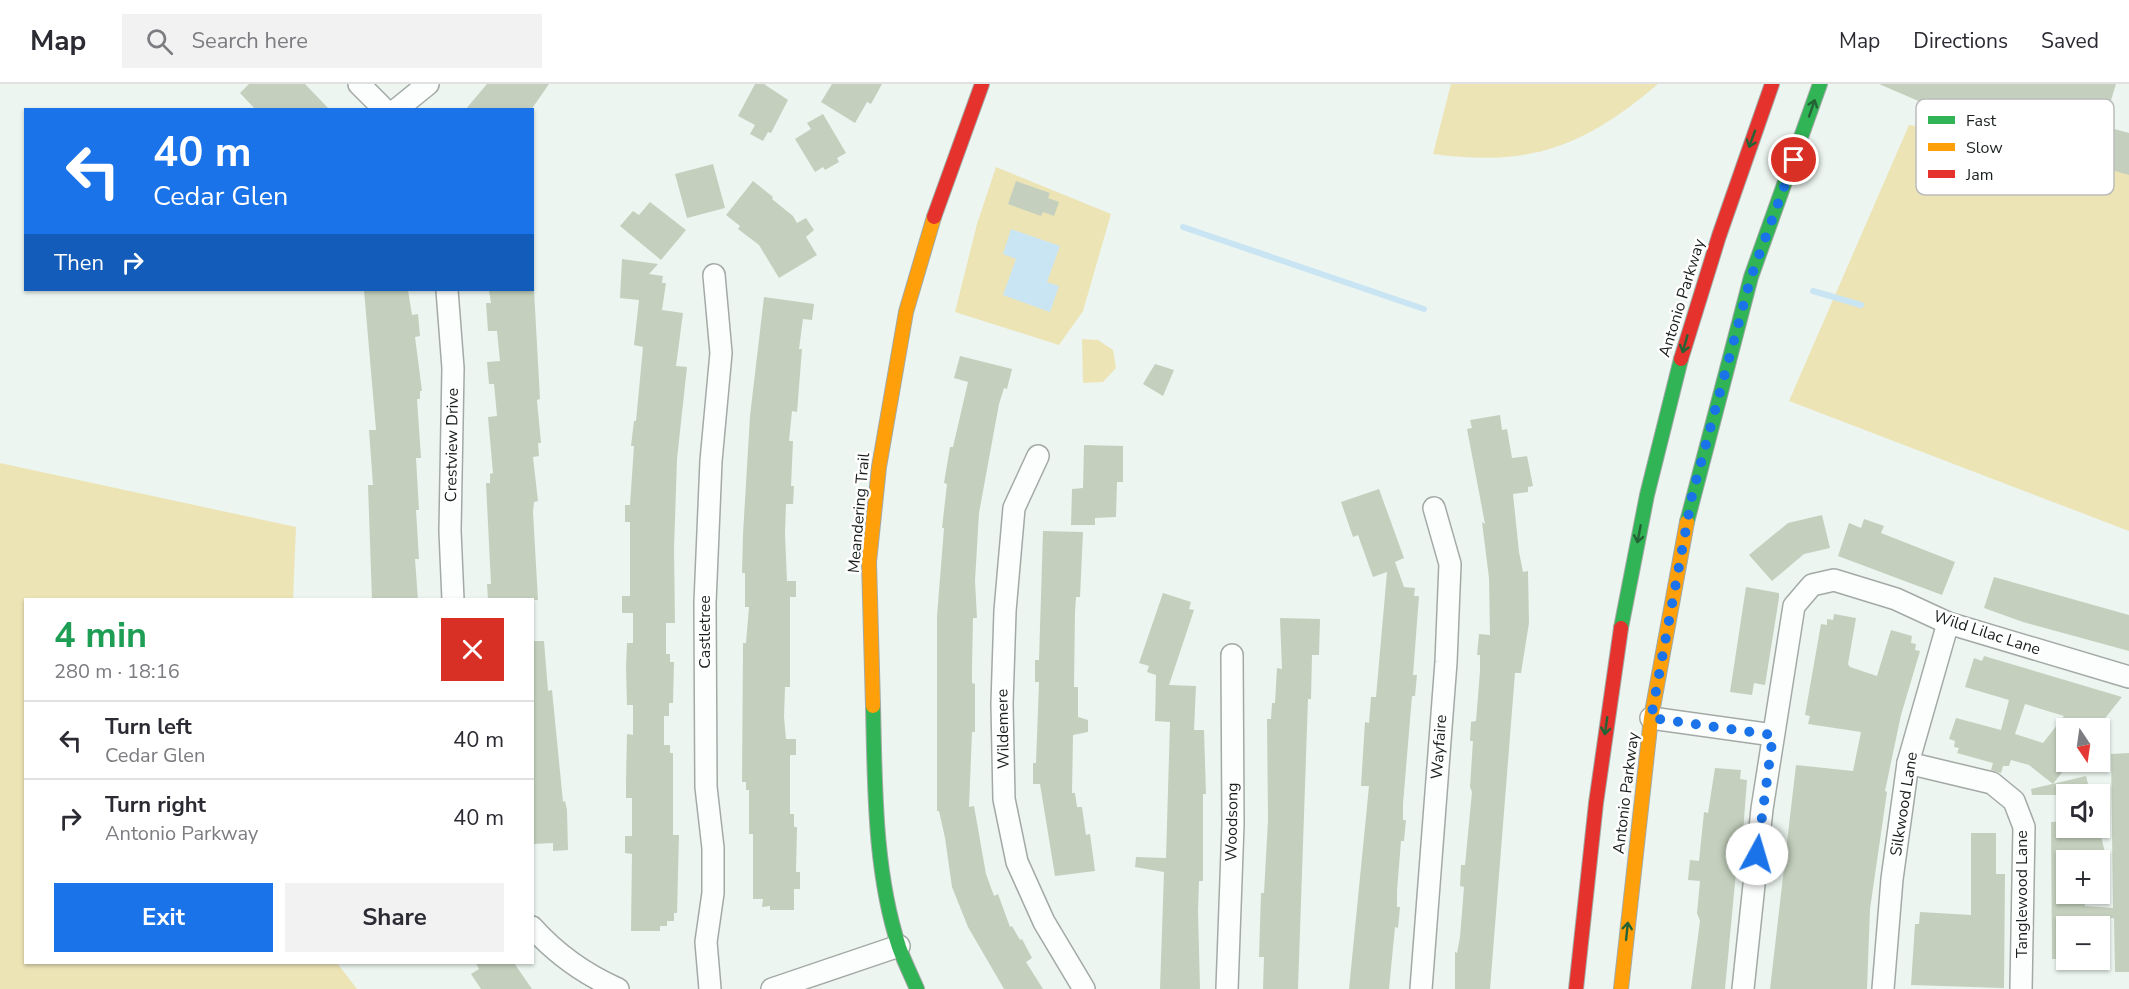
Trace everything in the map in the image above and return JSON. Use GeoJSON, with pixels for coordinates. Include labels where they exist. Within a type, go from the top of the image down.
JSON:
{"type":"FeatureCollection","features":[{"type":"Feature","properties":{"kind":"main road","name":"Meandering Trail"},"geometry":{"type":"LineString","coordinates":[[917,989],[899,946],[886,889],[876,803],[869,562],[879,466],[906,312],[935,214],[982,84]]}},
{"type":"Feature","properties":{"kind":"main road","name":"Antonio Parkway"},"geometry":{"type":"LineString","coordinates":[[1576,989],[1591,839],[1611,688],[1646,496],[1708,267],[1772,84]]}},
{"type":"Feature","properties":{"kind":"main road","name":"Antonio Parkway"},"geometry":{"type":"LineString","coordinates":[[1621,989],[1651,718],[1692,496],[1751,277],[1820,84]]}},
{"type":"Feature","properties":{"kind":"street"},"geometry":{"type":"LineString","coordinates":[[359,84],[383,108]]}},
{"type":"Feature","properties":{"kind":"street"},"geometry":{"type":"LineString","coordinates":[[398,108],[428,84]]}},
{"type":"Feature","properties":{"kind":"street","name":"Castletree"},"geometry":{"type":"LineString","coordinates":[[710,989],[706,942],[712,894],[713,848],[706,787],[705,603],[711,461],[721,353],[714,275]]}},
{"type":"Feature","properties":{"kind":"street","name":"Crestview Drive"},"geometry":{"type":"LineString","coordinates":[[447,291],[453,368],[450,531],[453,598]]}},
{"type":"Feature","properties":{"kind":"street","name":"Wildemere"},"geometry":{"type":"LineString","coordinates":[[1038,456],[1014,508],[1005,611],[1002,704],[1004,799],[1017,862],[1044,922],[1084,989]]}},
{"type":"Feature","properties":{"kind":"street","name":"Wayfaire"},"geometry":{"type":"LineString","coordinates":[[1421,989],[1446,662],[1450,564],[1434,508]]}},
{"type":"Feature","properties":{"kind":"street","name":"Wild Lilac Lane"},"geometry":{"type":"LineString","coordinates":[[1773,735],[1794,606],[1812,585],[1834,579],[1896,599],[1948,623],[2129,677]]}},
{"type":"Feature","properties":{"kind":"street","name":"Silkwood Lane"},"geometry":{"type":"LineString","coordinates":[[1883,989],[1892,879],[1908,763],[1948,623]]}},
{"type":"Feature","properties":{"kind":"street","name":"Woodsong"},"geometry":{"type":"LineString","coordinates":[[1227,989],[1233,824],[1232,655]]}},
{"type":"Feature","properties":{"kind":"street"},"geometry":{"type":"LineString","coordinates":[[1651,718],[1773,735],[1762,809],[1743,989]]}},
{"type":"Feature","properties":{"kind":"street","name":"Tanglewood Lane"},"geometry":{"type":"LineString","coordinates":[[1908,763],[1992,783],[2014,801],[2024,827],[2021,989]]}},
{"type":"Feature","properties":{"kind":"street"},"geometry":{"type":"LineString","coordinates":[[534,929],[550,947],[588,976],[618,989]]}},
{"type":"Feature","properties":{"kind":"street"},"geometry":{"type":"LineString","coordinates":[[772,989],[899,946]]}},
{"type":"Feature","properties":{"kind":"shaded area"},"geometry":{"type":"Polygon","coordinates":[[[1451,84],[1658,84],[1605,123],[1554,148],[1499,157],[1467,157],[1433,154],[1451,84]]]}},
{"type":"Feature","properties":{"kind":"shaded area"},"geometry":{"type":"Polygon","coordinates":[[[1909,125],[1916,126],[1916,195],[2114,195],[2114,159],[2129,161],[2129,531],[1789,401],[1909,125]]]}},
{"type":"Feature","properties":{"kind":"shaded area"},"geometry":{"type":"Polygon","coordinates":[[[996,167],[1111,214],[1083,311],[1059,345],[955,312],[977,224],[996,167]]]}},
{"type":"Feature","properties":{"kind":"shaded area"},"geometry":{"type":"Polygon","coordinates":[[[1082,339],[1098,340],[1113,350],[1116,368],[1103,382],[1083,383],[1082,339]]]}},
{"type":"Feature","properties":{"kind":"shaded area"},"geometry":{"type":"Polygon","coordinates":[[[0,463],[296,527],[293,598],[24,598],[24,964],[338,964],[357,989],[0,989],[0,463]]]}},
{"type":"Feature","properties":{"kind":"water"},"geometry":{"type":"Polygon","coordinates":[[[1011,229],[1060,246],[1047,282],[1059,286],[1050,312],[1003,295],[1016,259],[1003,254],[1011,229]]]}},
{"type":"Feature","properties":{"kind":"building"},"geometry":{"type":"Polygon","coordinates":[[[249,84],[305,84],[328,108],[254,108],[240,93],[249,84]]]}},
{"type":"Feature","properties":{"kind":"building"},"geometry":{"type":"Polygon","coordinates":[[[487,84],[549,84],[532,108],[467,108],[487,84]]]}},
{"type":"Feature","properties":{"kind":"building"},"geometry":{"type":"Polygon","coordinates":[[[755,84],[764,84],[788,100],[771,133],[768,132],[763,141],[750,134],[755,125],[738,116],[755,84]]]}},
{"type":"Feature","properties":{"kind":"building"},"geometry":{"type":"Polygon","coordinates":[[[832,84],[882,84],[871,104],[867,102],[855,123],[821,102],[832,84]]]}},
{"type":"Feature","properties":{"kind":"building"},"geometry":{"type":"Polygon","coordinates":[[[1879,84],[2116,84],[2111,99],[1926,98],[1916,100],[1879,84]]]}},
{"type":"Feature","properties":{"kind":"building"},"geometry":{"type":"Polygon","coordinates":[[[823,114],[846,153],[837,158],[839,162],[825,170],[823,167],[815,172],[795,139],[811,129],[807,123],[823,114]]]}},
{"type":"Feature","properties":{"kind":"building"},"geometry":{"type":"Polygon","coordinates":[[[2114,129],[2129,133],[2129,175],[2114,171],[2114,129]]]}},
{"type":"Feature","properties":{"kind":"building"},"geometry":{"type":"Polygon","coordinates":[[[713,164],[725,208],[687,218],[675,174],[713,164]]]}},
{"type":"Feature","properties":{"kind":"building"},"geometry":{"type":"Polygon","coordinates":[[[753,181],[793,216],[797,223],[806,218],[814,230],[806,237],[817,255],[779,278],[759,245],[738,229],[740,226],[726,215],[753,181]]]}},
{"type":"Feature","properties":{"kind":"building"},"geometry":{"type":"Polygon","coordinates":[[[1016,181],[1050,193],[1048,198],[1059,202],[1054,216],[1043,212],[1041,216],[1008,204],[1016,181]]]}},
{"type":"Feature","properties":{"kind":"building"},"geometry":{"type":"Polygon","coordinates":[[[650,202],[686,230],[661,260],[620,226],[633,211],[639,215],[650,202]]]}},
{"type":"Feature","properties":{"kind":"building"},"geometry":{"type":"Polygon","coordinates":[[[622,259],[658,264],[649,274],[663,276],[662,283],[666,283],[662,310],[683,313],[676,366],[687,367],[677,459],[674,550],[675,623],[666,623],[666,654],[670,654],[670,662],[674,662],[673,703],[669,703],[669,716],[664,716],[664,745],[670,745],[670,753],[673,753],[673,835],[679,835],[677,913],[674,913],[674,921],[667,921],[667,926],[660,926],[660,931],[631,931],[632,854],[625,853],[625,836],[632,836],[632,798],[626,798],[626,781],[627,734],[633,735],[633,705],[627,705],[626,668],[627,643],[633,643],[633,613],[622,613],[622,596],[630,596],[630,522],[625,522],[625,505],[630,505],[634,446],[631,446],[634,421],[636,421],[643,347],[634,345],[639,300],[620,298],[622,259]]]}},
{"type":"Feature","properties":{"kind":"building"},"geometry":{"type":"Polygon","coordinates":[[[534,290],[540,399],[537,400],[541,443],[538,443],[539,456],[533,457],[538,501],[534,502],[533,512],[538,600],[534,598],[488,598],[487,584],[491,584],[486,483],[490,483],[490,474],[493,473],[488,417],[497,416],[494,384],[489,384],[487,362],[500,361],[497,331],[488,331],[486,303],[491,303],[489,291],[534,290]]]}},
{"type":"Feature","properties":{"kind":"building"},"geometry":{"type":"Polygon","coordinates":[[[364,291],[408,291],[412,315],[418,314],[420,336],[415,337],[422,391],[420,391],[420,399],[417,399],[421,458],[416,458],[419,559],[415,559],[418,598],[372,598],[368,485],[373,485],[369,430],[376,430],[364,291]]]}},
{"type":"Feature","properties":{"kind":"building"},"geometry":{"type":"Polygon","coordinates":[[[764,297],[814,304],[812,320],[803,319],[799,349],[802,349],[797,412],[792,411],[789,441],[793,441],[791,486],[794,486],[793,504],[786,504],[785,534],[787,581],[796,581],[796,597],[790,597],[790,687],[785,687],[784,717],[786,739],[796,739],[796,755],[790,755],[790,814],[794,814],[794,827],[797,827],[796,872],[800,872],[800,889],[794,889],[794,910],[770,910],[770,906],[762,907],[763,899],[753,899],[753,834],[749,834],[749,790],[746,790],[746,782],[742,782],[743,643],[746,643],[749,607],[745,607],[745,573],[742,573],[743,534],[750,416],[764,297]]]}},
{"type":"Feature","properties":{"kind":"building"},"geometry":{"type":"Polygon","coordinates":[[[960,356],[1012,369],[1007,389],[1004,388],[999,404],[979,513],[975,581],[977,618],[973,618],[972,667],[972,683],[975,684],[975,732],[972,732],[969,807],[974,806],[986,874],[994,896],[998,894],[1010,927],[1012,926],[1020,940],[1022,939],[1032,958],[1026,962],[1043,989],[1004,989],[968,927],[952,887],[945,838],[939,811],[937,811],[937,616],[947,484],[944,483],[950,447],[953,447],[968,382],[954,378],[960,356]]]}},
{"type":"Feature","properties":{"kind":"building"},"geometry":{"type":"Polygon","coordinates":[[[1155,364],[1174,370],[1163,396],[1143,384],[1155,364]]]}},
{"type":"Feature","properties":{"kind":"building"},"geometry":{"type":"Polygon","coordinates":[[[1500,415],[1502,430],[1507,429],[1512,458],[1527,456],[1533,486],[1528,487],[1528,492],[1513,494],[1519,552],[1523,572],[1528,571],[1529,623],[1521,673],[1515,673],[1490,989],[1455,989],[1455,952],[1457,953],[1460,937],[1464,887],[1460,886],[1461,865],[1465,865],[1472,792],[1470,787],[1473,741],[1470,741],[1471,722],[1476,721],[1480,671],[1480,655],[1477,655],[1479,634],[1490,635],[1489,578],[1482,522],[1485,524],[1467,429],[1472,428],[1470,420],[1500,415]]]}},
{"type":"Feature","properties":{"kind":"building"},"geometry":{"type":"Polygon","coordinates":[[[1084,445],[1123,446],[1123,482],[1117,482],[1116,517],[1095,518],[1095,525],[1071,525],[1072,489],[1083,488],[1084,445]]]}},
{"type":"Feature","properties":{"kind":"building"},"geometry":{"type":"Polygon","coordinates":[[[1379,489],[1404,558],[1395,562],[1404,587],[1415,588],[1414,596],[1419,596],[1413,675],[1417,675],[1415,696],[1412,696],[1403,804],[1403,820],[1406,820],[1404,841],[1401,841],[1397,891],[1397,907],[1400,907],[1398,928],[1395,927],[1389,989],[1349,989],[1369,786],[1361,786],[1365,722],[1369,723],[1371,697],[1376,697],[1387,572],[1373,577],[1358,535],[1353,537],[1341,502],[1379,489]]]}},
{"type":"Feature","properties":{"kind":"building"},"geometry":{"type":"Polygon","coordinates":[[[1822,515],[1830,548],[1804,554],[1772,581],[1749,555],[1788,523],[1822,515]]]}},
{"type":"Feature","properties":{"kind":"building"},"geometry":{"type":"Polygon","coordinates":[[[1864,519],[1884,526],[1881,533],[1955,562],[1942,595],[1838,556],[1849,523],[1861,528],[1864,519]]]}},
{"type":"Feature","properties":{"kind":"building"},"geometry":{"type":"Polygon","coordinates":[[[1043,531],[1083,532],[1080,597],[1076,597],[1075,612],[1074,687],[1078,687],[1078,717],[1088,720],[1088,732],[1073,735],[1072,793],[1075,793],[1077,807],[1082,807],[1086,835],[1090,834],[1095,871],[1055,876],[1040,784],[1033,784],[1039,682],[1035,682],[1035,660],[1039,660],[1043,531]]]}},
{"type":"Feature","properties":{"kind":"building"},"geometry":{"type":"Polygon","coordinates":[[[1994,577],[2129,615],[2129,651],[2023,622],[1984,608],[1994,577]]]}},
{"type":"Feature","properties":{"kind":"building"},"geometry":{"type":"Polygon","coordinates":[[[1746,587],[1779,593],[1765,685],[1754,683],[1752,695],[1730,692],[1746,587]]]}},
{"type":"Feature","properties":{"kind":"building"},"geometry":{"type":"Polygon","coordinates":[[[1163,593],[1191,602],[1189,609],[1194,610],[1169,685],[1196,686],[1194,730],[1204,730],[1206,794],[1203,794],[1203,881],[1199,881],[1198,911],[1200,989],[1160,989],[1164,872],[1135,867],[1136,857],[1166,858],[1170,722],[1155,721],[1156,675],[1147,672],[1149,666],[1139,663],[1163,593]]]}},
{"type":"Feature","properties":{"kind":"building"},"geometry":{"type":"Polygon","coordinates":[[[1834,614],[1856,618],[1848,664],[1850,667],[1877,676],[1891,630],[1912,636],[1911,643],[1916,644],[1915,650],[1920,651],[1901,715],[1885,791],[1887,792],[1870,909],[1867,989],[1770,989],[1796,765],[1853,771],[1861,732],[1808,724],[1810,716],[1805,715],[1821,624],[1827,625],[1827,619],[1833,620],[1834,614]]]}},
{"type":"Feature","properties":{"kind":"building"},"geometry":{"type":"Polygon","coordinates":[[[1280,618],[1320,619],[1319,655],[1312,655],[1311,699],[1308,699],[1298,989],[1263,989],[1264,957],[1259,957],[1261,893],[1264,893],[1268,820],[1267,719],[1271,719],[1272,703],[1275,703],[1277,668],[1282,669],[1280,618]]]}},
{"type":"Feature","properties":{"kind":"building"},"geometry":{"type":"Polygon","coordinates":[[[534,641],[544,641],[548,691],[552,690],[563,802],[565,801],[567,810],[568,850],[553,851],[553,843],[534,844],[534,641]]]}},
{"type":"Feature","properties":{"kind":"building"},"geometry":{"type":"Polygon","coordinates":[[[1984,656],[2122,697],[2105,718],[2062,718],[2064,716],[2025,704],[2015,734],[2043,743],[2056,726],[2056,772],[2062,772],[2053,784],[2029,765],[2011,760],[2009,766],[2003,766],[2001,773],[1991,770],[1993,763],[1957,753],[1959,748],[1954,747],[1955,741],[1949,739],[1956,718],[2001,730],[2009,700],[1965,687],[1974,658],[1982,661],[1984,656]]]}},
{"type":"Feature","properties":{"kind":"building"},"geometry":{"type":"Polygon","coordinates":[[[2129,753],[2129,972],[2115,972],[2114,918],[2110,918],[2110,916],[2056,916],[2056,959],[2052,959],[2051,822],[2056,822],[2056,838],[2101,838],[2104,850],[2056,850],[2056,904],[2085,904],[2085,906],[2113,908],[2111,754],[2129,753]]]}},
{"type":"Feature","properties":{"kind":"building"},"geometry":{"type":"Polygon","coordinates":[[[1715,768],[1741,770],[1740,779],[1747,780],[1742,845],[1736,872],[1725,989],[1691,989],[1700,921],[1697,913],[1700,881],[1688,880],[1690,860],[1699,861],[1704,812],[1708,813],[1715,768]]]}},
{"type":"Feature","properties":{"kind":"building"},"geometry":{"type":"Polygon","coordinates":[[[2086,776],[2088,784],[2056,784],[2056,795],[2032,795],[2031,789],[2086,776]]]}},
{"type":"Feature","properties":{"kind":"building"},"geometry":{"type":"Polygon","coordinates":[[[1971,833],[1996,833],[1996,874],[2005,874],[2004,988],[1911,985],[1915,924],[1919,924],[1920,912],[1971,915],[1971,833]]]}},
{"type":"Feature","properties":{"kind":"building"},"geometry":{"type":"Polygon","coordinates":[[[476,964],[515,964],[532,989],[481,989],[471,974],[479,969],[476,964]]]}},
{"type":"Feature","properties":{"kind":"waterway"},"geometry":{"type":"LineString","coordinates":[[1183,227],[1424,309]]}},
{"type":"Feature","properties":{"kind":"waterway"},"geometry":{"type":"LineString","coordinates":[[1813,291],[1861,305]]}},
{"type":"Feature","properties":{"kind":"traffic: fast"},"geometry":{"type":"LineString","coordinates":[[1687,522],[1751,277],[1820,84]]}},
{"type":"Feature","properties":{"kind":"traffic: fast"},"geometry":{"type":"LineString","coordinates":[[1621,628],[1647,495],[1681,359]]}},
{"type":"Feature","properties":{"kind":"traffic: fast"},"geometry":{"type":"LineString","coordinates":[[873,706],[880,858],[899,947],[917,989]]}},
{"type":"Feature","properties":{"kind":"traffic: slow"},"geometry":{"type":"LineString","coordinates":[[873,706],[869,562],[879,467],[906,312],[934,217]]}},
{"type":"Feature","properties":{"kind":"traffic: slow"},"geometry":{"type":"LineString","coordinates":[[1621,989],[1651,718],[1687,522]]}},
{"type":"Feature","properties":{"kind":"traffic: jam"},"geometry":{"type":"LineString","coordinates":[[934,217],[982,84]]}},
{"type":"Feature","properties":{"kind":"traffic: jam"},"geometry":{"type":"LineString","coordinates":[[1681,359],[1719,236],[1772,84]]}},
{"type":"Feature","properties":{"kind":"traffic: jam"},"geometry":{"type":"LineString","coordinates":[[1576,989],[1596,803],[1621,628]]}},
{"type":"Feature","properties":{"kind":"route"},"geometry":{"type":"LineString","coordinates":[[1757,854],[1773,735],[1651,718],[1692,496],[1751,277],[1794,160]]}}]}
